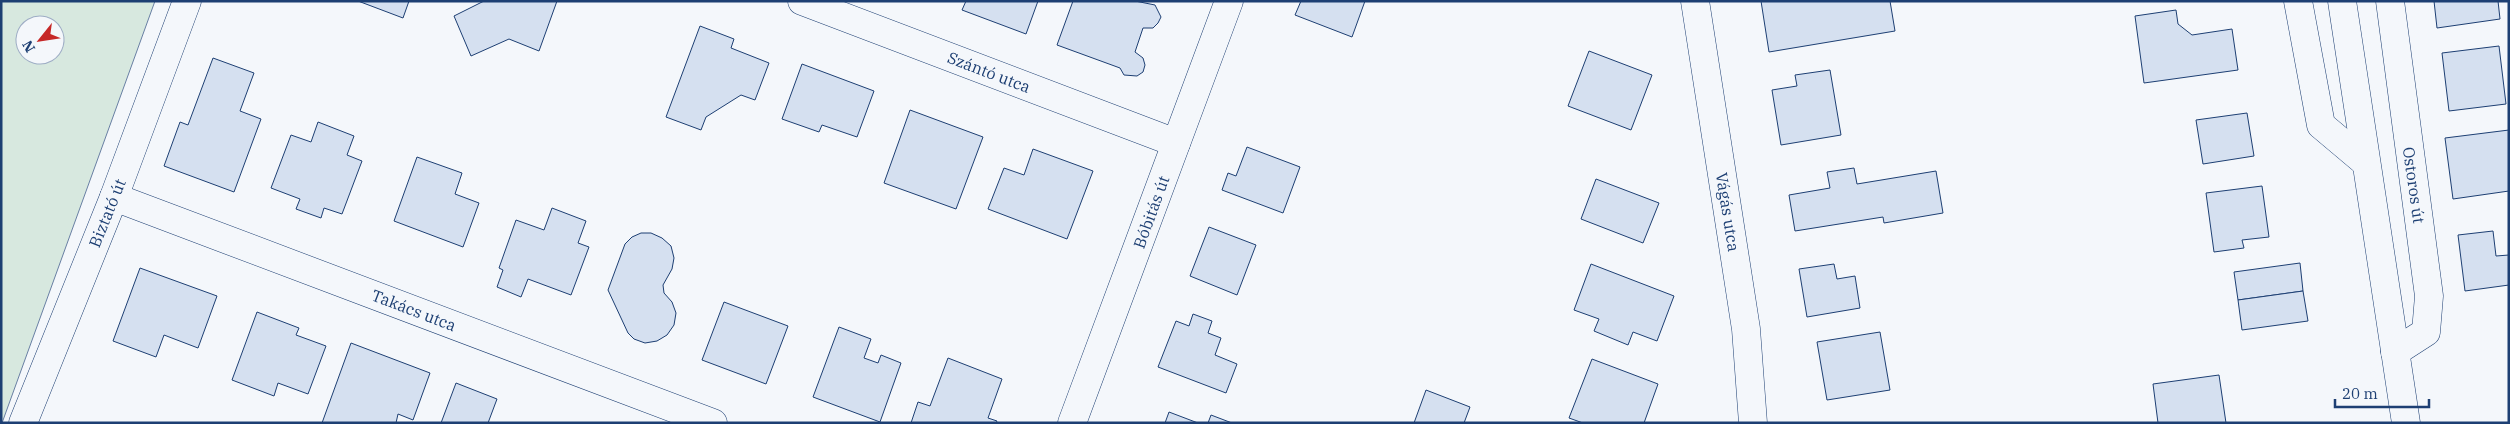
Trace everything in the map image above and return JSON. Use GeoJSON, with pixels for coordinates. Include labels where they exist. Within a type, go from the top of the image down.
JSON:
{"type":"FeatureCollection","features":[{"type":"Feature","properties":{"kind":"street","name":"Biztató út"},"geometry":{"type":"LineString","coordinates":[[23,423],[114,197],[187,1]]}},
{"type":"Feature","properties":{"kind":"street","name":"Szántó utca"},"geometry":{"type":"LineString","coordinates":[[802,1],[1176,143]]}},
{"type":"Feature","properties":{"kind":"street","name":"Bóbitás út"},"geometry":{"type":"LineString","coordinates":[[1072,423],[1229,1]]}},
{"type":"Feature","properties":{"kind":"street","name":"Vágás utca"},"geometry":{"type":"LineString","coordinates":[[1695,1],[1746,329],[1753,423]]}},
{"type":"Feature","properties":{"kind":"street"},"geometry":{"type":"LineString","coordinates":[[2298,1],[2322,125],[2365,162]]}},
{"type":"Feature","properties":{"kind":"street"},"geometry":{"type":"LineString","coordinates":[[2342,1],[2406,423]]}},
{"type":"Feature","properties":{"kind":"street","name":"Ostoros út"},"geometry":{"type":"LineString","coordinates":[[2390,1],[2429,296],[2426,332],[2395,352]]}},
{"type":"Feature","properties":{"kind":"street","name":"Takács utca"},"geometry":{"type":"LineString","coordinates":[[114,197],[713,423]]}},
{"type":"Feature","properties":{"kind":"shaded area"},"geometry":{"type":"Polygon","coordinates":[[[1,1],[155,1],[2,423],[1,1]]]}},
{"type":"Feature","properties":{"kind":"building"},"geometry":{"type":"Polygon","coordinates":[[[358,1],[409,1],[403,18],[358,1]]]}},
{"type":"Feature","properties":{"kind":"building"},"geometry":{"type":"Polygon","coordinates":[[[484,1],[557,1],[539,51],[509,39],[471,56],[454,16],[484,1]]]}},
{"type":"Feature","properties":{"kind":"building"},"geometry":{"type":"Polygon","coordinates":[[[966,1],[1038,1],[1026,34],[962,10],[966,1]]]}},
{"type":"Feature","properties":{"kind":"building"},"geometry":{"type":"Polygon","coordinates":[[[1073,1],[1135,1],[1155,5],[1161,17],[1153,28],[1143,28],[1135,52],[1143,58],[1145,65],[1143,72],[1137,76],[1124,75],[1120,68],[1057,45],[1073,1]]]}},
{"type":"Feature","properties":{"kind":"building"},"geometry":{"type":"Polygon","coordinates":[[[1301,1],[1365,1],[1352,37],[1295,15],[1301,1]]]}},
{"type":"Feature","properties":{"kind":"building"},"geometry":{"type":"Polygon","coordinates":[[[1761,1],[1890,1],[1895,31],[1769,52],[1761,1]]]}},
{"type":"Feature","properties":{"kind":"building"},"geometry":{"type":"Polygon","coordinates":[[[2434,1],[2498,1],[2500,19],[2437,28],[2434,1]]]}},
{"type":"Feature","properties":{"kind":"building"},"geometry":{"type":"Polygon","coordinates":[[[2176,10],[2178,24],[2192,35],[2232,29],[2238,70],[2144,83],[2135,16],[2176,10]]]}},
{"type":"Feature","properties":{"kind":"building"},"geometry":{"type":"Polygon","coordinates":[[[700,26],[734,39],[731,48],[769,63],[755,100],[741,95],[706,117],[701,130],[666,117],[700,26]]]}},
{"type":"Feature","properties":{"kind":"building"},"geometry":{"type":"Polygon","coordinates":[[[2499,46],[2506,104],[2449,111],[2442,53],[2499,46]]]}},
{"type":"Feature","properties":{"kind":"building"},"geometry":{"type":"Polygon","coordinates":[[[1589,51],[1652,75],[1631,130],[1568,106],[1589,51]]]}},
{"type":"Feature","properties":{"kind":"building"},"geometry":{"type":"Polygon","coordinates":[[[213,58],[254,73],[240,111],[261,119],[234,192],[164,166],[180,122],[188,125],[213,58]]]}},
{"type":"Feature","properties":{"kind":"building"},"geometry":{"type":"Polygon","coordinates":[[[802,64],[874,91],[857,137],[822,125],[819,132],[782,119],[802,64]]]}},
{"type":"Feature","properties":{"kind":"building"},"geometry":{"type":"Polygon","coordinates":[[[1830,70],[1841,135],[1781,145],[1772,90],[1797,86],[1795,75],[1830,70]]]}},
{"type":"Feature","properties":{"kind":"building"},"geometry":{"type":"Polygon","coordinates":[[[910,110],[983,137],[956,209],[884,183],[910,110]]]}},
{"type":"Feature","properties":{"kind":"building"},"geometry":{"type":"Polygon","coordinates":[[[2247,113],[2254,156],[2203,164],[2196,120],[2247,113]]]}},
{"type":"Feature","properties":{"kind":"building"},"geometry":{"type":"Polygon","coordinates":[[[318,122],[354,136],[347,155],[362,161],[342,214],[324,208],[321,218],[296,209],[300,199],[271,188],[291,135],[311,142],[318,122]]]}},
{"type":"Feature","properties":{"kind":"building"},"geometry":{"type":"Polygon","coordinates":[[[2509,130],[2509,191],[2453,199],[2445,138],[2509,130]]]}},
{"type":"Feature","properties":{"kind":"building"},"geometry":{"type":"Polygon","coordinates":[[[1247,147],[1300,167],[1283,213],[1222,190],[1228,173],[1236,176],[1247,147]]]}},
{"type":"Feature","properties":{"kind":"building"},"geometry":{"type":"Polygon","coordinates":[[[1033,149],[1093,171],[1067,239],[988,209],[1004,168],[1024,175],[1033,149]]]}},
{"type":"Feature","properties":{"kind":"building"},"geometry":{"type":"Polygon","coordinates":[[[417,157],[462,173],[455,194],[479,203],[463,247],[394,221],[417,157]]]}},
{"type":"Feature","properties":{"kind":"building"},"geometry":{"type":"Polygon","coordinates":[[[1854,168],[1857,184],[1936,171],[1943,213],[1884,223],[1883,217],[1795,231],[1789,195],[1830,188],[1827,172],[1854,168]]]}},
{"type":"Feature","properties":{"kind":"building"},"geometry":{"type":"Polygon","coordinates":[[[1596,179],[1659,203],[1643,243],[1581,219],[1596,179]]]}},
{"type":"Feature","properties":{"kind":"building"},"geometry":{"type":"Polygon","coordinates":[[[2262,186],[2269,237],[2242,240],[2244,248],[2214,252],[2206,193],[2262,186]]]}},
{"type":"Feature","properties":{"kind":"building"},"geometry":{"type":"Polygon","coordinates":[[[552,208],[586,221],[578,243],[589,247],[571,295],[528,279],[521,297],[497,287],[503,270],[499,268],[516,220],[544,230],[552,208]]]}},
{"type":"Feature","properties":{"kind":"building"},"geometry":{"type":"Polygon","coordinates":[[[1209,227],[1256,245],[1237,295],[1190,276],[1209,227]]]}},
{"type":"Feature","properties":{"kind":"building"},"geometry":{"type":"Polygon","coordinates":[[[2493,231],[2496,256],[2509,255],[2509,285],[2465,291],[2458,235],[2493,231]]]}},
{"type":"Feature","properties":{"kind":"building"},"geometry":{"type":"Polygon","coordinates":[[[641,233],[651,233],[662,238],[671,246],[674,258],[672,269],[663,285],[664,293],[672,302],[676,313],[674,325],[667,335],[657,341],[645,343],[634,339],[628,333],[608,290],[625,244],[632,237],[641,233]]]}},
{"type":"Feature","properties":{"kind":"building"},"geometry":{"type":"Polygon","coordinates":[[[2300,263],[2303,291],[2238,300],[2234,272],[2300,263]]]}},
{"type":"Feature","properties":{"kind":"building"},"geometry":{"type":"Polygon","coordinates":[[[1591,264],[1674,296],[1657,341],[1633,332],[1628,345],[1594,331],[1599,319],[1574,310],[1591,264]]]}},
{"type":"Feature","properties":{"kind":"building"},"geometry":{"type":"Polygon","coordinates":[[[1834,264],[1837,279],[1855,276],[1860,308],[1807,317],[1799,269],[1834,264]]]}},
{"type":"Feature","properties":{"kind":"building"},"geometry":{"type":"Polygon","coordinates":[[[140,268],[217,296],[198,348],[164,335],[156,357],[113,341],[140,268]]]}},
{"type":"Feature","properties":{"kind":"building"},"geometry":{"type":"Polygon","coordinates":[[[2303,291],[2308,321],[2242,330],[2238,300],[2303,291]]]}},
{"type":"Feature","properties":{"kind":"building"},"geometry":{"type":"Polygon","coordinates":[[[724,302],[788,326],[766,384],[702,360],[724,302]]]}},
{"type":"Feature","properties":{"kind":"building"},"geometry":{"type":"Polygon","coordinates":[[[257,312],[299,328],[296,335],[326,346],[308,394],[278,383],[274,396],[232,380],[257,312]]]}},
{"type":"Feature","properties":{"kind":"building"},"geometry":{"type":"Polygon","coordinates":[[[1193,314],[1212,321],[1208,333],[1221,338],[1215,355],[1237,364],[1226,393],[1158,367],[1176,321],[1189,326],[1193,314]]]}},
{"type":"Feature","properties":{"kind":"building"},"geometry":{"type":"Polygon","coordinates":[[[839,327],[871,339],[864,358],[878,363],[881,355],[901,363],[880,422],[813,397],[839,327]]]}},
{"type":"Feature","properties":{"kind":"building"},"geometry":{"type":"Polygon","coordinates":[[[1880,332],[1890,390],[1827,400],[1817,342],[1880,332]]]}},
{"type":"Feature","properties":{"kind":"building"},"geometry":{"type":"Polygon","coordinates":[[[351,343],[430,373],[413,420],[398,414],[396,423],[322,423],[351,343]]]}},
{"type":"Feature","properties":{"kind":"building"},"geometry":{"type":"Polygon","coordinates":[[[948,358],[1002,379],[988,418],[997,421],[996,423],[911,423],[918,402],[930,406],[948,358]]]}},
{"type":"Feature","properties":{"kind":"building"},"geometry":{"type":"Polygon","coordinates":[[[1592,359],[1658,384],[1644,423],[1583,423],[1569,418],[1592,359]]]}},
{"type":"Feature","properties":{"kind":"building"},"geometry":{"type":"Polygon","coordinates":[[[2219,375],[2226,423],[2158,423],[2153,384],[2219,375]]]}},
{"type":"Feature","properties":{"kind":"building"},"geometry":{"type":"Polygon","coordinates":[[[456,383],[497,399],[488,423],[441,423],[456,383]]]}},
{"type":"Feature","properties":{"kind":"building"},"geometry":{"type":"Polygon","coordinates":[[[1426,390],[1470,407],[1464,423],[1414,423],[1426,390]]]}},
{"type":"Feature","properties":{"kind":"building"},"geometry":{"type":"Polygon","coordinates":[[[1169,412],[1198,423],[1165,423],[1169,412]]]}},
{"type":"Feature","properties":{"kind":"building"},"geometry":{"type":"Polygon","coordinates":[[[1211,415],[1232,423],[1208,423],[1211,415]]]}}]}
